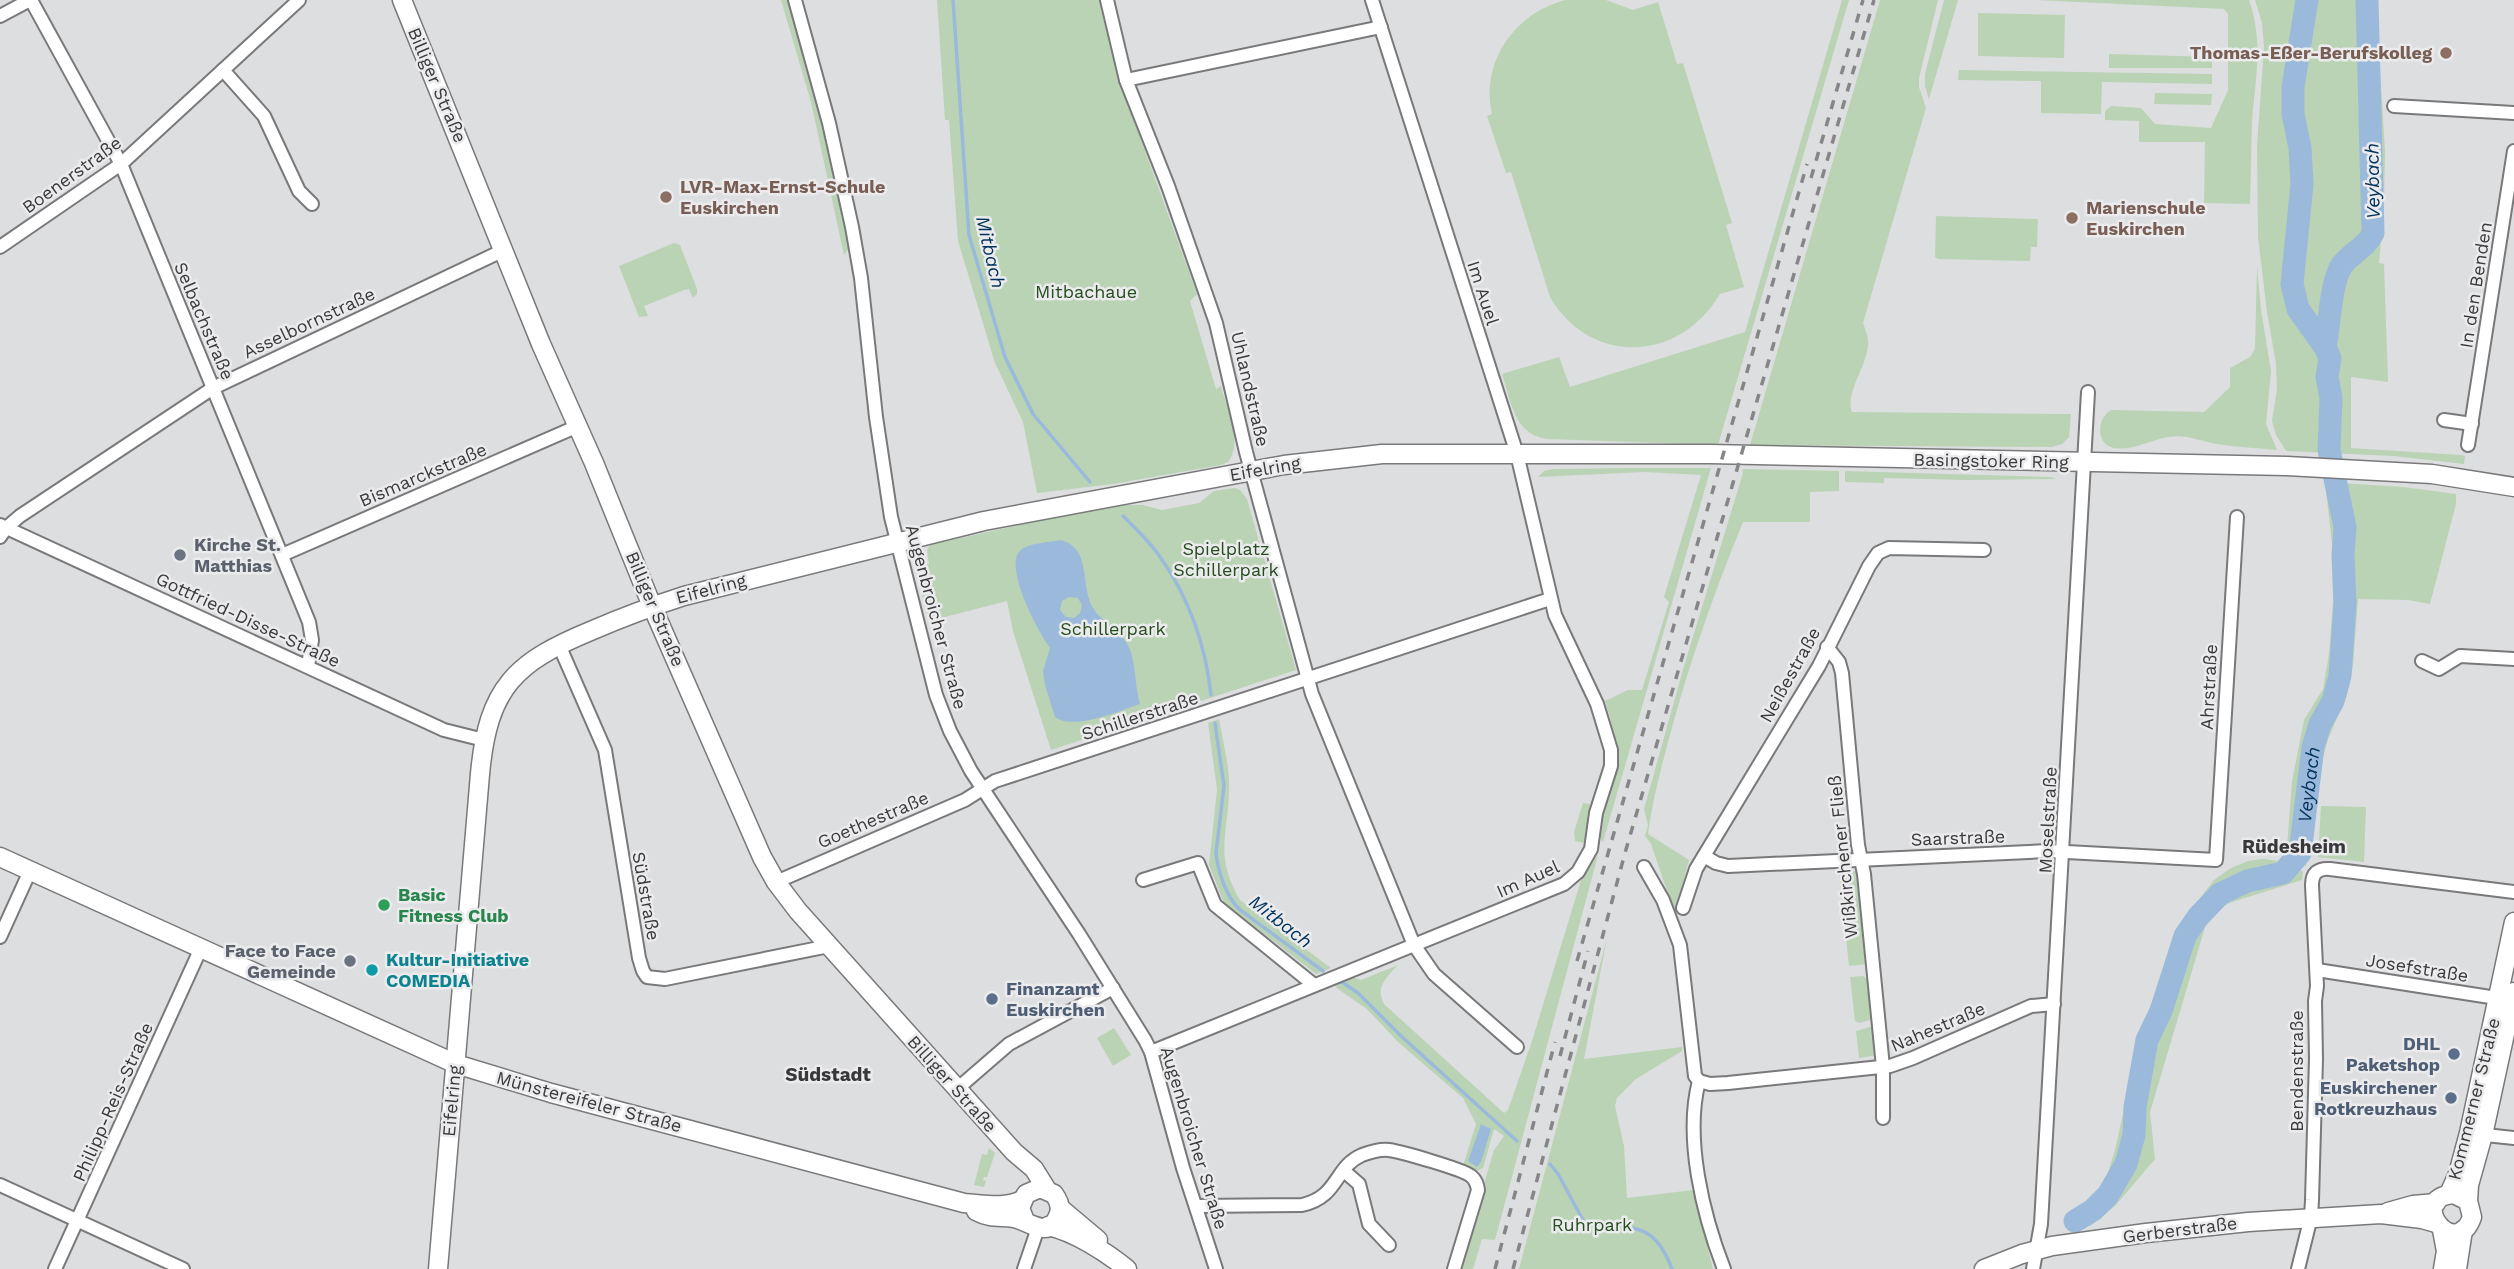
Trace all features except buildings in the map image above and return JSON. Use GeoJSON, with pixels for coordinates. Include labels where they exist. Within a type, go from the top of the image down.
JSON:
{"type":"FeatureCollection","features":[{"type":"Feature","properties":{"kind":"street"},"geometry":{"type":"LineString","coordinates":[[0,16],[30,0]]}},
{"type":"Feature","properties":{"kind":"street","name":"Selbachstraße"},"geometry":{"type":"LineString","coordinates":[[30,0],[121,164],[312,632],[308,666]]}},
{"type":"Feature","properties":{"kind":"street","name":"Boenerstraße"},"geometry":{"type":"LineString","coordinates":[[0,247],[121,164],[299,0]]}},
{"type":"Feature","properties":{"kind":"street","name":"Billiger Straße"},"geometry":{"type":"LineString","coordinates":[[402,0],[541,344],[652,606],[754,840],[776,882],[829,946],[957,1089],[1014,1152],[1034,1169],[1047,1190]]}},
{"type":"Feature","properties":{"kind":"street","name":"Augenbroicher Straße"},"geometry":{"type":"LineString","coordinates":[[795,0],[829,123],[852,227],[891,516],[943,715],[982,788],[1113,988],[1151,1052],[1216,1269]]}},
{"type":"Feature","properties":{"kind":"street","name":"Uhlandstraße"},"geometry":{"type":"LineString","coordinates":[[1107,0],[1126,80],[1168,187],[1216,323],[1225,370],[1312,694],[1414,945],[1434,974],[1517,1046]]}},
{"type":"Feature","properties":{"kind":"street","name":"Im Auel"},"geometry":{"type":"LineString","coordinates":[[1151,1052],[1564,884],[1578,872],[1588,857],[1596,813],[1611,766],[1611,750],[1600,711],[1558,623],[1550,599],[1517,454],[1372,0]]}},
{"type":"Feature","properties":{"kind":"street"},"geometry":{"type":"LineString","coordinates":[[1126,80],[1381,27]]}},
{"type":"Feature","properties":{"kind":"street"},"geometry":{"type":"LineString","coordinates":[[223,70],[264,116],[299,191],[312,204]]}},
{"type":"Feature","properties":{"kind":"street"},"geometry":{"type":"LineString","coordinates":[[2394,106],[2514,113]]}},
{"type":"Feature","properties":{"kind":"street","name":"In den Benden"},"geometry":{"type":"LineString","coordinates":[[2468,445],[2514,151]]}},
{"type":"Feature","properties":{"kind":"street","name":"Asselbornstraße"},"geometry":{"type":"LineString","coordinates":[[2,530],[213,388],[504,250]]}},
{"type":"Feature","properties":{"kind":"street","name":"Moselstraße"},"geometry":{"type":"LineString","coordinates":[[2033,1269],[2038,1250],[2054,1004],[2088,392]]}},
{"type":"Feature","properties":{"kind":"street"},"geometry":{"type":"LineString","coordinates":[[2444,420],[2472,424]]}},
{"type":"Feature","properties":{"kind":"street","name":"Bismarckstraße"},"geometry":{"type":"LineString","coordinates":[[282,555],[578,426]]}},
{"type":"Feature","properties":{"kind":"street","name":"Eifelring"},"geometry":{"type":"LineString","coordinates":[[438,1269],[484,740],[493,712],[511,681],[533,659],[559,645],[652,606],[684,596],[1022,514],[1306,462],[1382,454],[1517,454]]}},
{"type":"Feature","properties":{"kind":"street","name":"Basingstoker Ring"},"geometry":{"type":"LineString","coordinates":[[1517,454],[1710,454],[2350,468],[2465,479],[2514,487]]}},
{"type":"Feature","properties":{"kind":"street","name":"Ahrstraße"},"geometry":{"type":"LineString","coordinates":[[2216,860],[2236,517]]}},
{"type":"Feature","properties":{"kind":"street","name":"Gottfried-Disse-Straße"},"geometry":{"type":"LineString","coordinates":[[2,530],[308,666],[444,730],[484,740]]}},
{"type":"Feature","properties":{"kind":"street","name":"Neißestraße"},"geometry":{"type":"LineString","coordinates":[[1683,908],[1690,880],[1819,666],[1869,566],[1882,551],[1894,548],[1984,550]]}},
{"type":"Feature","properties":{"kind":"street"},"geometry":{"type":"LineString","coordinates":[[1309,678],[1550,599]]}},
{"type":"Feature","properties":{"kind":"street","name":"Südstraße"},"geometry":{"type":"LineString","coordinates":[[559,645],[605,750],[639,958],[647,977],[665,979],[829,946]]}},
{"type":"Feature","properties":{"kind":"street","name":"Wißkirchener Fließ"},"geometry":{"type":"LineString","coordinates":[[1827,647],[1839,662],[1842,673],[1883,1067]]}},
{"type":"Feature","properties":{"kind":"street"},"geometry":{"type":"LineString","coordinates":[[2422,661],[2439,669],[2460,656],[2514,659]]}},
{"type":"Feature","properties":{"kind":"street","name":"Schillerstraße"},"geometry":{"type":"LineString","coordinates":[[982,788],[1004,778],[1309,678]]}},
{"type":"Feature","properties":{"kind":"street","name":"Goethestraße"},"geometry":{"type":"LineString","coordinates":[[776,882],[965,800],[982,788]]}},
{"type":"Feature","properties":{"kind":"street","name":"Saarstraße"},"geometry":{"type":"LineString","coordinates":[[1704,856],[1728,866],[2063,852],[2216,860]]}},
{"type":"Feature","properties":{"kind":"street","name":"Münstereifeler Straße"},"geometry":{"type":"LineString","coordinates":[[0,857],[456,1064],[551,1093],[964,1203],[1009,1205],[1024,1197]]}},
{"type":"Feature","properties":{"kind":"street"},"geometry":{"type":"LineString","coordinates":[[1143,880],[1198,863],[1215,905],[1314,985]]}},
{"type":"Feature","properties":{"kind":"street"},"geometry":{"type":"LineString","coordinates":[[1644,867],[1663,900],[1680,945],[1695,1076],[1699,1081],[1710,1084],[1883,1067]]}},
{"type":"Feature","properties":{"kind":"street","name":"Bendenstraße"},"geometry":{"type":"LineString","coordinates":[[2298,1269],[2311,1217],[2316,1072],[2317,970],[2312,886],[2315,873],[2320,869],[2330,869],[2514,892]]}},
{"type":"Feature","properties":{"kind":"street"},"geometry":{"type":"LineString","coordinates":[[0,937],[30,870]]}},
{"type":"Feature","properties":{"kind":"street","name":"Kommerner Straße"},"geometry":{"type":"LineString","coordinates":[[2468,1201],[2476,1134],[2508,997],[2514,922]]}},
{"type":"Feature","properties":{"kind":"street","name":"Philipp-Reis-Straße"},"geometry":{"type":"LineString","coordinates":[[55,1269],[201,948]]}},
{"type":"Feature","properties":{"kind":"street","name":"Josefstraße"},"geometry":{"type":"LineString","coordinates":[[2317,970],[2508,997]]}},
{"type":"Feature","properties":{"kind":"street"},"geometry":{"type":"LineString","coordinates":[[957,1089],[1009,1044],[1113,988]]}},
{"type":"Feature","properties":{"kind":"street","name":"Nahestraße"},"geometry":{"type":"LineString","coordinates":[[1883,1118],[1883,1067],[1913,1058],[2031,1006],[2054,1004]]}},
{"type":"Feature","properties":{"kind":"street"},"geometry":{"type":"LineString","coordinates":[[1699,1081],[1695,1097],[1695,1143],[1700,1186],[1708,1223],[1724,1269]]}},
{"type":"Feature","properties":{"kind":"street"},"geometry":{"type":"LineString","coordinates":[[2476,1134],[2514,1138]]}},
{"type":"Feature","properties":{"kind":"street","name":"Kommerner Straße"},"geometry":{"type":"LineString","coordinates":[[2442,1198],[2455,1182],[2476,1134]]}},
{"type":"Feature","properties":{"kind":"street"},"geometry":{"type":"LineString","coordinates":[[1196,1206],[1310,1203],[1328,1194],[1344,1171],[1363,1154],[1387,1150],[1466,1173],[1476,1181],[1478,1191],[1454,1269]]}},
{"type":"Feature","properties":{"kind":"street","name":"Billiger Straße"},"geometry":{"type":"LineString","coordinates":[[1014,1152],[1024,1177],[1024,1197]]}},
{"type":"Feature","properties":{"kind":"street"},"geometry":{"type":"LineString","coordinates":[[1344,1171],[1359,1184],[1369,1224],[1389,1245]]}},
{"type":"Feature","properties":{"kind":"street"},"geometry":{"type":"LineString","coordinates":[[0,1185],[183,1269]]}},
{"type":"Feature","properties":{"kind":"street"},"geometry":{"type":"LineString","coordinates":[[1034,1189],[1047,1190],[1057,1198],[1060,1208],[1057,1218],[1037,1225],[1020,1212],[1024,1197],[1034,1189]]}},
{"type":"Feature","properties":{"kind":"street"},"geometry":{"type":"LineString","coordinates":[[2444,1269],[2446,1251],[2433,1215],[2442,1198],[2459,1195],[2468,1201],[2472,1217],[2463,1230],[2457,1269]]}},
{"type":"Feature","properties":{"kind":"street","name":"Gerberstraße"},"geometry":{"type":"LineString","coordinates":[[2381,1214],[2442,1198]]}},
{"type":"Feature","properties":{"kind":"street","name":"Münstereifeler Straße"},"geometry":{"type":"LineString","coordinates":[[964,1203],[987,1216],[1066,1231],[1127,1269]]}},
{"type":"Feature","properties":{"kind":"street","name":"Münstereifeler Straße"},"geometry":{"type":"LineString","coordinates":[[1060,1208],[1102,1244],[1108,1255]]}},
{"type":"Feature","properties":{"kind":"street","name":"Gerberstraße"},"geometry":{"type":"LineString","coordinates":[[1984,1269],[2038,1250],[2146,1233],[2311,1217],[2381,1214],[2422,1219],[2439,1227]]}},
{"type":"Feature","properties":{"kind":"street"},"geometry":{"type":"LineString","coordinates":[[1024,1269],[1037,1225]]}},
{"type":"Feature","properties":{"kind":"street"},"geometry":{"type":"LineString","coordinates":[[2439,1227],[2452,1233],[2463,1230]]}},
{"type":"Feature","properties":{"kind":"green space"},"geometry":{"type":"Polygon","coordinates":[[[781,0],[788,0],[822,125],[849,248],[844,255],[811,102],[781,0]]]}},
{"type":"Feature","properties":{"kind":"green space","name":"Mitbachaue"},"geometry":{"type":"Polygon","coordinates":[[[937,0],[1101,0],[1120,82],[1197,294],[1190,301],[1216,389],[1221,386],[1234,434],[1228,462],[1113,484],[1037,493],[1023,422],[995,363],[958,241],[949,120],[945,120],[937,0]]]}},
{"type":"Feature","properties":{"kind":"green space"},"geometry":{"type":"Polygon","coordinates":[[[1565,0],[1606,0],[1633,10],[1658,2],[1677,64],[1683,63],[1732,223],[1726,225],[1744,287],[1720,294],[1703,317],[1682,333],[1659,343],[1635,347],[1611,345],[1588,336],[1567,320],[1550,297],[1511,172],[1506,173],[1487,116],[1492,114],[1491,76],[1505,42],[1531,16],[1547,6],[1565,0]]]}},
{"type":"Feature","properties":{"kind":"green space"},"geometry":{"type":"Polygon","coordinates":[[[1842,0],[1849,0],[1718,445],[1547,439],[1527,431],[1511,405],[1502,374],[1559,357],[1570,387],[1745,332],[1842,0]]]}},
{"type":"Feature","properties":{"kind":"green space"},"geometry":{"type":"Polygon","coordinates":[[[1880,0],[1938,0],[1919,78],[1926,108],[1863,323],[1867,336],[1867,353],[1851,396],[1852,412],[2071,414],[2069,437],[2062,444],[2052,447],[1750,445],[1880,0]]]}},
{"type":"Feature","properties":{"kind":"green space"},"geometry":{"type":"Polygon","coordinates":[[[1944,0],[1958,0],[1929,99],[1925,74],[1944,0]]]}},
{"type":"Feature","properties":{"kind":"green space"},"geometry":{"type":"Polygon","coordinates":[[[2036,0],[2249,0],[2254,16],[2257,46],[2250,204],[2204,203],[2205,142],[2139,142],[2139,121],[2105,120],[2105,111],[2111,106],[2141,108],[2155,124],[2211,128],[2228,90],[2228,14],[2224,9],[2036,0]]]}},
{"type":"Feature","properties":{"kind":"green space"},"geometry":{"type":"Polygon","coordinates":[[[2255,0],[2376,0],[2385,151],[2379,263],[2384,264],[2388,382],[2351,377],[2351,448],[2460,455],[2465,456],[2464,464],[2393,456],[2286,451],[2276,435],[2272,421],[2277,389],[2276,364],[2258,237],[2257,146],[2264,46],[2262,23],[2255,0]]]}},
{"type":"Feature","properties":{"kind":"green space"},"geometry":{"type":"Polygon","coordinates":[[[1978,13],[2065,15],[2064,58],[1978,56],[1978,13]]]}},
{"type":"Feature","properties":{"kind":"green space"},"geometry":{"type":"Polygon","coordinates":[[[2109,54],[2212,57],[2212,68],[2109,68],[2109,54]]]}},
{"type":"Feature","properties":{"kind":"green space"},"geometry":{"type":"Polygon","coordinates":[[[1959,70],[2212,74],[2212,84],[2102,82],[2101,114],[2041,113],[2041,81],[1958,80],[1959,70]]]}},
{"type":"Feature","properties":{"kind":"green space"},"geometry":{"type":"Polygon","coordinates":[[[2155,93],[2212,94],[2211,105],[2154,104],[2155,93]]]}},
{"type":"Feature","properties":{"kind":"green space"},"geometry":{"type":"Polygon","coordinates":[[[1936,216],[2038,219],[2037,247],[2031,247],[2030,261],[1938,259],[1935,257],[1936,216]]]}},
{"type":"Feature","properties":{"kind":"green space"},"geometry":{"type":"Polygon","coordinates":[[[674,243],[680,245],[697,294],[693,298],[689,289],[684,290],[644,306],[648,316],[639,317],[619,266],[674,243]]]}},
{"type":"Feature","properties":{"kind":"green space"},"geometry":{"type":"Polygon","coordinates":[[[2257,266],[2271,371],[2266,424],[2277,450],[2217,444],[2180,436],[2161,438],[2121,449],[2108,446],[2100,430],[2103,419],[2111,410],[2204,412],[2230,387],[2230,368],[2250,357],[2255,349],[2257,266]]]}},
{"type":"Feature","properties":{"kind":"green space"},"geometry":{"type":"Polygon","coordinates":[[[1711,468],[1603,842],[1599,829],[1600,821],[1613,781],[1616,760],[1613,730],[1605,701],[1628,690],[1642,690],[1669,602],[1664,597],[1701,475],[1644,472],[1538,477],[1544,471],[1554,469],[1711,468]]]}},
{"type":"Feature","properties":{"kind":"green space"},"geometry":{"type":"Polygon","coordinates":[[[1742,469],[1839,471],[1839,491],[1810,492],[1810,522],[1743,522],[1733,547],[1680,698],[1650,820],[1648,834],[1689,860],[1679,898],[1681,911],[1674,911],[1651,844],[1645,836],[1648,825],[1644,809],[1742,469]]]}},
{"type":"Feature","properties":{"kind":"green space"},"geometry":{"type":"Polygon","coordinates":[[[1845,471],[2056,479],[1884,478],[1884,483],[1845,482],[1845,471]]]}},
{"type":"Feature","properties":{"kind":"green space"},"geometry":{"type":"Polygon","coordinates":[[[2325,482],[2403,487],[2456,494],[2456,504],[2430,604],[2408,600],[2358,599],[2353,666],[2347,695],[2328,739],[2317,780],[2314,836],[2306,866],[2284,858],[2282,853],[2287,847],[2292,781],[2304,720],[2323,689],[2329,654],[2333,601],[2332,544],[2325,482]]]}},
{"type":"Feature","properties":{"kind":"green space","name":"Schillerpark"},"geometry":{"type":"Polygon","coordinates":[[[1235,488],[1247,499],[1296,670],[1051,750],[1013,631],[1007,601],[929,621],[915,568],[929,564],[927,550],[930,545],[1108,505],[1143,505],[1162,510],[1199,503],[1214,491],[1235,488]]]}},
{"type":"Feature","properties":{"kind":"green space"},"geometry":{"type":"Polygon","coordinates":[[[1219,719],[1229,790],[1224,846],[1232,885],[1240,900],[1331,968],[1316,974],[1224,903],[1209,865],[1217,789],[1208,723],[1219,719]]]}},
{"type":"Feature","properties":{"kind":"green space"},"geometry":{"type":"Polygon","coordinates":[[[1583,803],[1590,804],[1584,843],[1575,841],[1574,832],[1583,803]]]}},
{"type":"Feature","properties":{"kind":"green space"},"geometry":{"type":"Polygon","coordinates":[[[2321,806],[2366,807],[2364,862],[2318,857],[2321,806]]]}},
{"type":"Feature","properties":{"kind":"green space"},"geometry":{"type":"Polygon","coordinates":[[[1598,855],[1495,1240],[1482,1239],[1473,1269],[1459,1269],[1494,1150],[1504,1136],[1494,1129],[1483,1168],[1477,1171],[1463,1166],[1476,1124],[1463,1098],[1398,1042],[1367,1009],[1333,983],[1350,976],[1361,980],[1398,965],[1381,988],[1385,1005],[1504,1113],[1508,1110],[1532,1041],[1581,880],[1598,855]]]}},
{"type":"Feature","properties":{"kind":"green space"},"geometry":{"type":"Polygon","coordinates":[[[2263,859],[2298,869],[2303,872],[2302,880],[2232,902],[2222,907],[2206,924],[2150,1112],[2155,1159],[2115,1206],[2090,1226],[2069,1220],[2070,1216],[2095,1198],[2107,1176],[2141,1033],[2178,927],[2214,880],[2231,868],[2248,861],[2263,859]]]}},
{"type":"Feature","properties":{"kind":"green space"},"geometry":{"type":"Polygon","coordinates":[[[1839,872],[1859,873],[1869,964],[1849,966],[1839,872]]]}},
{"type":"Feature","properties":{"kind":"green space","name":"Ruhrpark"},"geometry":{"type":"Polygon","coordinates":[[[1607,938],[1584,1059],[1682,1047],[1682,1051],[1636,1079],[1617,1098],[1615,1106],[1624,1146],[1627,1198],[1693,1190],[1713,1269],[1519,1269],[1607,938]]]}},
{"type":"Feature","properties":{"kind":"green space"},"geometry":{"type":"Polygon","coordinates":[[[1863,976],[1869,980],[1874,1019],[1859,1023],[1855,1021],[1850,977],[1863,976]]]}},
{"type":"Feature","properties":{"kind":"green space"},"geometry":{"type":"Polygon","coordinates":[[[1114,1028],[1131,1055],[1113,1066],[1097,1038],[1114,1028]]]}},
{"type":"Feature","properties":{"kind":"green space"},"geometry":{"type":"Polygon","coordinates":[[[1875,1028],[1878,1055],[1859,1058],[1856,1031],[1875,1028]]]}},
{"type":"Feature","properties":{"kind":"green space"},"geometry":{"type":"Polygon","coordinates":[[[989,1148],[995,1153],[987,1177],[983,1180],[986,1181],[984,1187],[974,1185],[982,1154],[987,1155],[989,1148]]]}},
{"type":"Feature","properties":{"kind":"water"},"geometry":{"type":"Polygon","coordinates":[[[1060,540],[1077,550],[1093,608],[1128,645],[1133,658],[1140,704],[1085,721],[1063,721],[1055,717],[1043,671],[1050,648],[1025,601],[1016,572],[1019,552],[1027,546],[1060,540]],[[1069,597],[1062,601],[1060,610],[1066,617],[1074,618],[1080,613],[1082,605],[1078,598],[1069,597]]]}},
{"type":"Feature","properties":{"kind":"water"},"geometry":{"type":"Polygon","coordinates":[[[1481,1124],[1491,1129],[1477,1167],[1468,1161],[1481,1124]]]}},
{"type":"Feature","properties":{"kind":"waterway","name":"Mitbach"},"geometry":{"type":"LineString","coordinates":[[953,0],[969,235],[1005,357],[1033,414],[1090,482]]}},
{"type":"Feature","properties":{"kind":"waterway","name":"Veybach"},"geometry":{"type":"LineString","coordinates":[[2075,1221],[2093,1210],[2108,1195],[2126,1164],[2134,1135],[2135,1107],[2147,1040],[2161,1011],[2185,936],[2198,917],[2220,894],[2247,881],[2283,873],[2300,853],[2313,747],[2320,724],[2333,701],[2340,676],[2345,603],[2345,527],[2329,450],[2331,398],[2327,377],[2330,358],[2298,309],[2292,284],[2302,184],[2300,148],[2293,114],[2293,87],[2307,0]]}},
{"type":"Feature","properties":{"kind":"waterway","name":"Veybach"},"geometry":{"type":"LineString","coordinates":[[2325,347],[2338,273],[2342,265],[2373,233],[2367,0]]}},
{"type":"Feature","properties":{"kind":"waterway","name":"Mitbach"},"geometry":{"type":"LineString","coordinates":[[1123,516],[1156,551],[1180,589],[1200,641],[1211,695]]}},
{"type":"Feature","properties":{"kind":"waterway","name":"Mitbach"},"geometry":{"type":"LineString","coordinates":[[1215,723],[1224,786],[1216,853],[1227,891],[1239,909],[1323,971]]}},
{"type":"Feature","properties":{"kind":"waterway","name":"Mitbach"},"geometry":{"type":"LineString","coordinates":[[1339,980],[1358,993],[1401,1036],[1517,1141]]}},
{"type":"Feature","properties":{"kind":"waterway","name":"Mitbach"},"geometry":{"type":"LineString","coordinates":[[1550,1164],[1584,1222],[1623,1226],[1650,1235],[1662,1249],[1672,1269]]}},
{"type":"Feature","properties":{"kind":"railway"},"geometry":{"type":"LineString","coordinates":[[1811,178],[1863,0]]}},
{"type":"Feature","properties":{"kind":"railway"},"geometry":{"type":"LineString","coordinates":[[1513,1269],[1625,853],[1874,0]]}},
{"type":"Feature","properties":{"kind":"railway"},"geometry":{"type":"LineString","coordinates":[[1577,961],[1807,164]]}},
{"type":"Feature","properties":{"kind":"railway"},"geometry":{"type":"LineString","coordinates":[[1560,1056],[1588,951]]}},
{"type":"Feature","properties":{"kind":"railway"},"geometry":{"type":"LineString","coordinates":[[1495,1269],[1555,1042]]}},
{"type":"Feature","properties":{"kind":"place","name":"Thomas-Eßer-Berufskolleg"},"geometry":{"type":"Point","coordinates":[2446,53]}},
{"type":"Feature","properties":{"kind":"place","name":"LVR-Max-Ernst-Schule Euskirchen"},"geometry":{"type":"Point","coordinates":[666,197]}},
{"type":"Feature","properties":{"kind":"place","name":"Marienschule Euskirchen"},"geometry":{"type":"Point","coordinates":[2072,218]}},
{"type":"Feature","properties":{"kind":"place","name":"Kirche St. Matthias"},"geometry":{"type":"Point","coordinates":[180,555]}},
{"type":"Feature","properties":{"kind":"place","name":"Basic Fitness Club"},"geometry":{"type":"Point","coordinates":[384,905]}},
{"type":"Feature","properties":{"kind":"place","name":"Face to Face Gemeinde"},"geometry":{"type":"Point","coordinates":[350,961]}},
{"type":"Feature","properties":{"kind":"place","name":"Kultur-Initiative COMEDIA"},"geometry":{"type":"Point","coordinates":[372,970]}},
{"type":"Feature","properties":{"kind":"place","name":"Finanzamt Euskirchen"},"geometry":{"type":"Point","coordinates":[992,999]}},
{"type":"Feature","properties":{"kind":"place","name":"DHL Paketshop"},"geometry":{"type":"Point","coordinates":[2454,1054]}},
{"type":"Feature","properties":{"kind":"place","name":"Euskirchener Rotkreuzhaus"},"geometry":{"type":"Point","coordinates":[2451,1098]}},
{"type":"Feature","properties":{"kind":"district","name":"Rüdesheim"},"geometry":{"type":"Point","coordinates":[2294,846]}},
{"type":"Feature","properties":{"kind":"district","name":"Südstadt"},"geometry":{"type":"Point","coordinates":[828,1074]}},
{"type":"Feature","properties":{"kind":"park label","name":"Spielplatz Schillerpark"},"geometry":{"type":"Point","coordinates":[1226,559]}}]}
